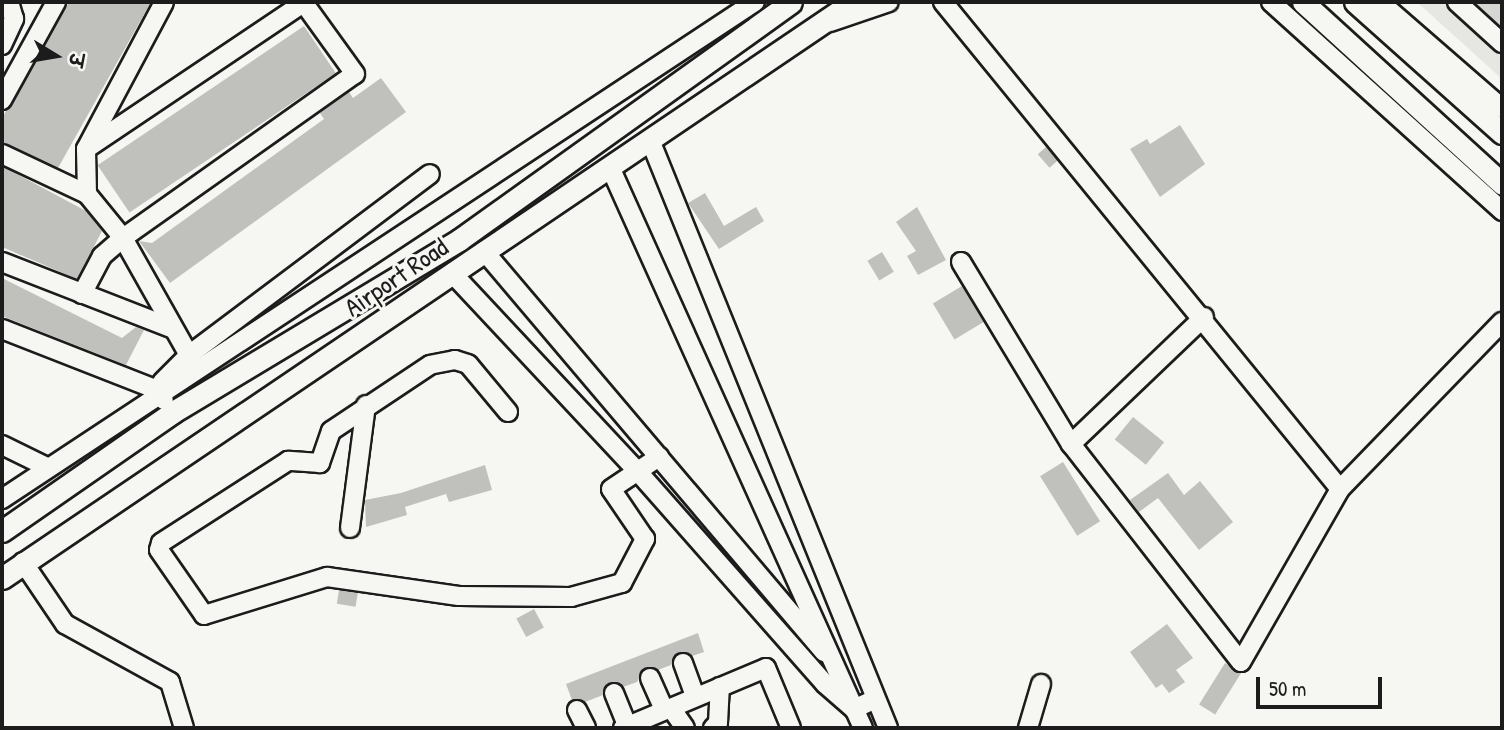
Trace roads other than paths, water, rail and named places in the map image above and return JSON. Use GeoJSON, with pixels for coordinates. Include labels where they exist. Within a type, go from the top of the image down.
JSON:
{"type":"FeatureCollection","features":[{"type":"Feature","properties":{"kind":"main road"},"geometry":{"type":"LineString","coordinates":[[2,531],[173,412],[459,240],[791,2]]}},
{"type":"Feature","properties":{"kind":"main road","name":"Airport Road"},"geometry":{"type":"LineString","coordinates":[[2,578],[853,2]]}},
{"type":"Feature","properties":{"kind":"main road"},"geometry":{"type":"LineString","coordinates":[[1303,2],[1502,184]]}},
{"type":"Feature","properties":{"kind":"main road"},"geometry":{"type":"LineString","coordinates":[[1355,2],[1502,133]]}},
{"type":"Feature","properties":{"kind":"street"},"geometry":{"type":"LineString","coordinates":[[2,45],[14,19],[9,2]]}},
{"type":"Feature","properties":{"kind":"street"},"geometry":{"type":"LineString","coordinates":[[2,81],[47,2]]}},
{"type":"Feature","properties":{"kind":"street"},"geometry":{"type":"LineString","coordinates":[[2,100],[57,2]]}},
{"type":"Feature","properties":{"kind":"street"},"geometry":{"type":"LineString","coordinates":[[87,194],[86,149],[164,2]]}},
{"type":"Feature","properties":{"kind":"street"},"geometry":{"type":"LineString","coordinates":[[82,294],[102,256],[123,238],[355,74],[303,2],[86,149]]}},
{"type":"Feature","properties":{"kind":"street"},"geometry":{"type":"LineString","coordinates":[[2,499],[157,391],[755,2]]}},
{"type":"Feature","properties":{"kind":"street"},"geometry":{"type":"LineString","coordinates":[[823,24],[889,2]]}},
{"type":"Feature","properties":{"kind":"street"},"geometry":{"type":"LineString","coordinates":[[943,2],[1204,317],[1340,489]]}},
{"type":"Feature","properties":{"kind":"street"},"geometry":{"type":"LineString","coordinates":[[1271,2],[1502,211]]}},
{"type":"Feature","properties":{"kind":"street"},"geometry":{"type":"LineString","coordinates":[[1380,2],[1502,108]]}},
{"type":"Feature","properties":{"kind":"street"},"geometry":{"type":"LineString","coordinates":[[1457,2],[1502,43]]}},
{"type":"Feature","properties":{"kind":"street"},"geometry":{"type":"LineString","coordinates":[[650,140],[888,728]]}},
{"type":"Feature","properties":{"kind":"street"},"geometry":{"type":"LineString","coordinates":[[2,154],[87,194],[123,238],[171,328],[189,355]]}},
{"type":"Feature","properties":{"kind":"street"},"geometry":{"type":"LineString","coordinates":[[610,167],[839,669],[863,728]]}},
{"type":"Feature","properties":{"kind":"street"},"geometry":{"type":"LineString","coordinates":[[157,391],[189,355],[430,174]]}},
{"type":"Feature","properties":{"kind":"street"},"geometry":{"type":"LineString","coordinates":[[484,251],[839,669]]}},
{"type":"Feature","properties":{"kind":"street"},"geometry":{"type":"LineString","coordinates":[[2,262],[171,328]]}},
{"type":"Feature","properties":{"kind":"street"},"geometry":{"type":"LineString","coordinates":[[961,262],[1071,444],[1241,662],[1340,489],[1502,322]]}},
{"type":"Feature","properties":{"kind":"street"},"geometry":{"type":"LineString","coordinates":[[452,273],[638,471],[825,684],[854,709]]}},
{"type":"Feature","properties":{"kind":"street"},"geometry":{"type":"LineString","coordinates":[[1071,444],[1204,317]]}},
{"type":"Feature","properties":{"kind":"street"},"geometry":{"type":"LineString","coordinates":[[2,329],[157,391],[173,412]]}},
{"type":"Feature","properties":{"kind":"street"},"geometry":{"type":"LineString","coordinates":[[508,412],[472,367],[455,360],[423,368],[331,431],[320,463],[288,461],[160,545],[202,615],[327,577],[458,596],[558,599],[618,586],[645,541],[611,489],[659,457]]}},
{"type":"Feature","properties":{"kind":"street"},"geometry":{"type":"LineString","coordinates":[[350,528],[366,405]]}},
{"type":"Feature","properties":{"kind":"street"},"geometry":{"type":"LineString","coordinates":[[2,445],[47,467]]}},
{"type":"Feature","properties":{"kind":"street"},"geometry":{"type":"LineString","coordinates":[[23,562],[65,624],[170,682],[184,728]]}},
{"type":"Feature","properties":{"kind":"street"},"geometry":{"type":"LineString","coordinates":[[839,669],[860,661]]}},
{"type":"Feature","properties":{"kind":"street"},"geometry":{"type":"LineString","coordinates":[[683,663],[695,696]]}},
{"type":"Feature","properties":{"kind":"street"},"geometry":{"type":"LineString","coordinates":[[614,693],[631,726],[695,696],[766,668],[791,728]]}},
{"type":"Feature","properties":{"kind":"street"},"geometry":{"type":"LineString","coordinates":[[650,678],[668,709],[685,728]]}},
{"type":"Feature","properties":{"kind":"street"},"geometry":{"type":"LineString","coordinates":[[1028,728],[1041,684]]}},
{"type":"Feature","properties":{"kind":"street"},"geometry":{"type":"LineString","coordinates":[[713,728],[718,723],[720,687]]}},
{"type":"Feature","properties":{"kind":"street"},"geometry":{"type":"LineString","coordinates":[[854,709],[876,699]]}},
{"type":"Feature","properties":{"kind":"street"},"geometry":{"type":"LineString","coordinates":[[577,710],[586,728]]}}]}
